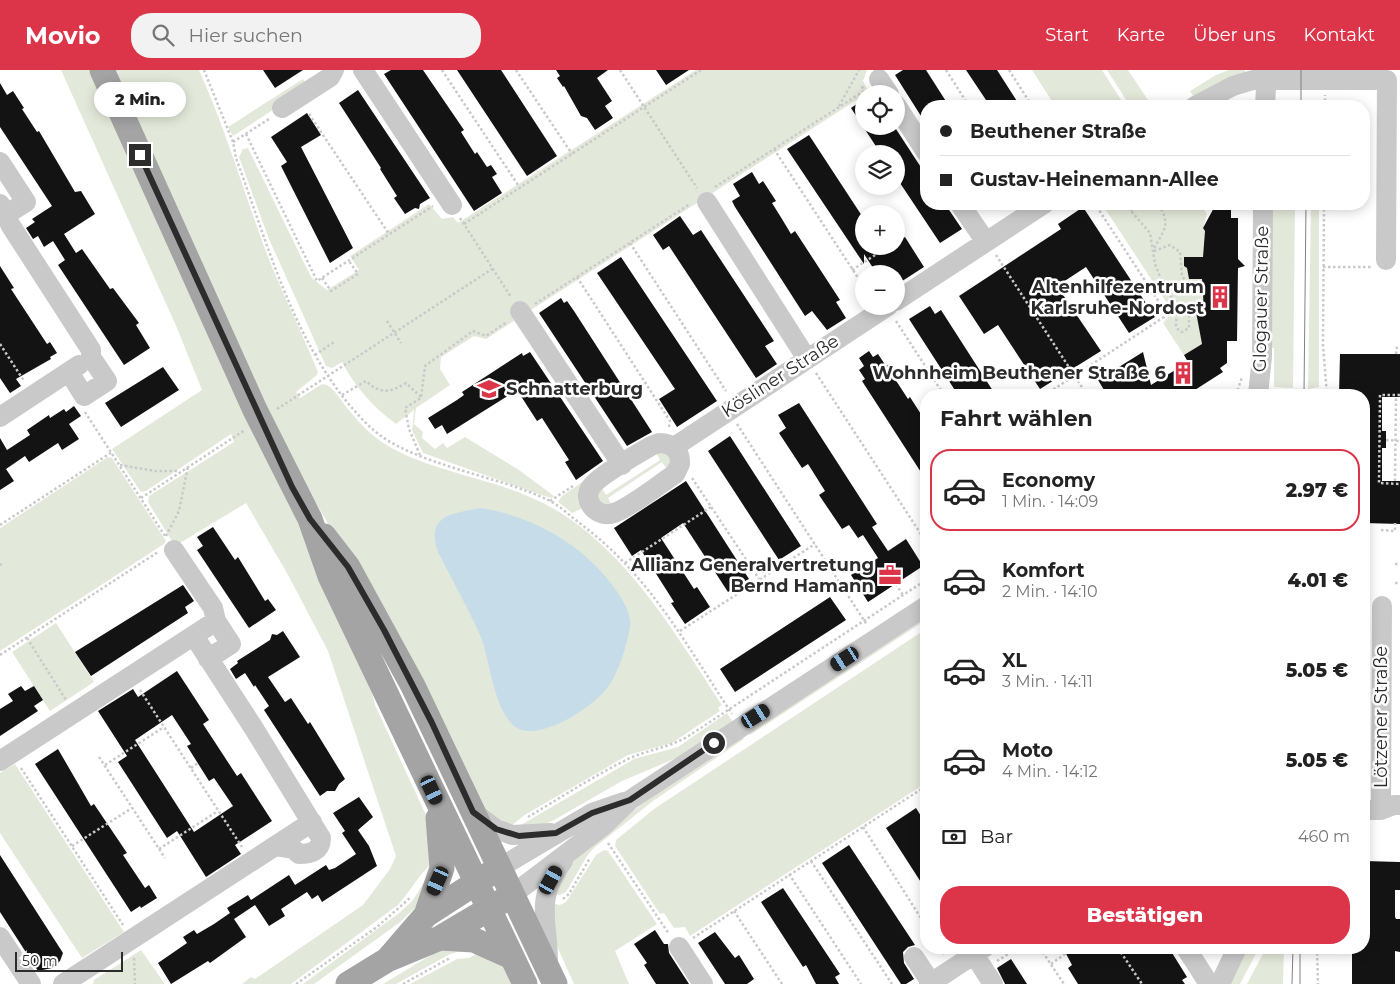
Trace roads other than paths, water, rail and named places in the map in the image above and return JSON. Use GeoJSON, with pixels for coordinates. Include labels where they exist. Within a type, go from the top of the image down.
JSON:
{"type":"FeatureCollection","features":[{"type":"Feature","properties":{"kind":"main road"},"geometry":{"type":"LineString","coordinates":[[102,70],[255,410],[310,519],[330,576],[525,984]]}},
{"type":"Feature","properties":{"kind":"main road"},"geometry":{"type":"LineString","coordinates":[[310,519],[348,567],[384,630],[432,723],[551,976]]}},
{"type":"Feature","properties":{"kind":"main road"},"geometry":{"type":"LineString","coordinates":[[426,915],[442,868],[438,823],[440,805]]}},
{"type":"Feature","properties":{"kind":"main road"},"geometry":{"type":"LineString","coordinates":[[348,984],[387,960],[426,915],[499,868]]}},
{"type":"Feature","properties":{"kind":"main road"},"geometry":{"type":"LineString","coordinates":[[446,948],[490,910],[512,895]]}},
{"type":"Feature","properties":{"kind":"main road"},"geometry":{"type":"LineString","coordinates":[[387,960],[446,948],[474,940],[512,957]]}},
{"type":"Feature","properties":{"kind":"street"},"geometry":{"type":"LineString","coordinates":[[282,108],[330,77],[335,70],[343,70]]}},
{"type":"Feature","properties":{"kind":"street"},"geometry":{"type":"LineString","coordinates":[[363,70],[449,201]]}},
{"type":"Feature","properties":{"kind":"street"},"geometry":{"type":"LineString","coordinates":[[1265,100],[1267,74]]}},
{"type":"Feature","properties":{"kind":"street"},"geometry":{"type":"LineString","coordinates":[[1206,100],[1233,86],[1267,74],[1352,75],[1387,80],[1381,263]]}},
{"type":"Feature","properties":{"kind":"street"},"geometry":{"type":"LineString","coordinates":[[905,119],[920,143]]}},
{"type":"Feature","properties":{"kind":"street"},"geometry":{"type":"LineString","coordinates":[[3,173],[26,202],[4,209],[11,226],[91,350],[91,357],[107,381],[84,396],[69,372]]}},
{"type":"Feature","properties":{"kind":"street"},"geometry":{"type":"LineString","coordinates":[[707,202],[807,359]]}},
{"type":"Feature","properties":{"kind":"street"},"geometry":{"type":"LineString","coordinates":[[964,210],[986,242]]}},
{"type":"Feature","properties":{"kind":"street"},"geometry":{"type":"LineString","coordinates":[[905,295],[1035,210]]}},
{"type":"Feature","properties":{"kind":"street","name":"Glogauer Straße"},"geometry":{"type":"LineString","coordinates":[[1258,389],[1262,356],[1263,210]]}},
{"type":"Feature","properties":{"kind":"street"},"geometry":{"type":"LineString","coordinates":[[521,312],[622,465]]}},
{"type":"Feature","properties":{"kind":"street","name":"Kösliner Straße"},"geometry":{"type":"LineString","coordinates":[[677,456],[664,443],[655,444],[590,488],[589,501],[599,513],[610,514],[617,512],[674,474],[677,456],[732,408],[875,315]]}},
{"type":"Feature","properties":{"kind":"street"},"geometry":{"type":"LineString","coordinates":[[0,417],[91,357]]}},
{"type":"Feature","properties":{"kind":"street"},"geometry":{"type":"LineString","coordinates":[[170,544],[213,608],[216,621],[231,644],[208,659]]}},
{"type":"Feature","properties":{"kind":"street","name":"Lötzener Straße"},"geometry":{"type":"LineString","coordinates":[[1382,606],[1382,808]]}},
{"type":"Feature","properties":{"kind":"street"},"geometry":{"type":"LineString","coordinates":[[512,895],[602,826],[630,800],[920,610]]}},
{"type":"Feature","properties":{"kind":"street"},"geometry":{"type":"LineString","coordinates":[[6,757],[216,621]]}},
{"type":"Feature","properties":{"kind":"street"},"geometry":{"type":"LineString","coordinates":[[67,983],[134,945],[252,861],[312,822],[194,636]]}},
{"type":"Feature","properties":{"kind":"street"},"geometry":{"type":"LineString","coordinates":[[499,868],[592,813],[630,800]]}},
{"type":"Feature","properties":{"kind":"street"},"geometry":{"type":"LineString","coordinates":[[473,812],[496,829],[512,835],[556,833]]}},
{"type":"Feature","properties":{"kind":"street"},"geometry":{"type":"LineString","coordinates":[[551,976],[543,914],[545,897],[558,869],[572,850]]}},
{"type":"Feature","properties":{"kind":"street"},"geometry":{"type":"LineString","coordinates":[[0,937],[31,984]]}},
{"type":"Feature","properties":{"kind":"street"},"geometry":{"type":"LineString","coordinates":[[679,947],[703,984]]}},
{"type":"Feature","properties":{"kind":"street"},"geometry":{"type":"LineString","coordinates":[[914,956],[930,983],[970,954]]}},
{"type":"Feature","properties":{"kind":"street"},"geometry":{"type":"LineString","coordinates":[[978,954],[993,984]]}},
{"type":"Feature","properties":{"kind":"street"},"geometry":{"type":"LineString","coordinates":[[1190,954],[1209,984]]}},
{"type":"Feature","properties":{"kind":"street"},"geometry":{"type":"LineString","coordinates":[[1220,984],[1234,954]]}},
{"type":"Feature","properties":{"kind":"water"},"geometry":{"type":"Polygon","coordinates":[[[480,508],[521,518],[541,527],[577,549],[608,579],[622,599],[629,615],[630,627],[625,650],[616,674],[608,687],[579,713],[565,721],[537,731],[524,731],[514,726],[501,708],[480,635],[437,550],[435,530],[444,518],[480,508]]]}},
{"type":"Feature","properties":{"kind":"tram line"},"geometry":{"type":"LineString","coordinates":[[1301,70],[1301,100]]}},
{"type":"Feature","properties":{"kind":"tram line"},"geometry":{"type":"LineString","coordinates":[[1304,389],[1306,210]]}},
{"type":"Feature","properties":{"kind":"tram line"},"geometry":{"type":"LineString","coordinates":[[1292,984],[1293,954]]}},
{"type":"Feature","properties":{"kind":"tram line"},"geometry":{"type":"LineString","coordinates":[[1300,954],[1300,984]]}},
{"type":"Feature","properties":{"kind":"place","name":"Altenhilfezentrum Karlsruhe-Nordost"},"geometry":{"type":"Point","coordinates":[1220,297]}},
{"type":"Feature","properties":{"kind":"place","name":"Wohnheim Beuthener Straße 6"},"geometry":{"type":"Point","coordinates":[1183,373]}},
{"type":"Feature","properties":{"kind":"place","name":"Schnatterburg"},"geometry":{"type":"Point","coordinates":[489,389]}},
{"type":"Feature","properties":{"kind":"place","name":"Allianz Generalvertretung Bernd Hamann"},"geometry":{"type":"Point","coordinates":[890,575]}}]}
